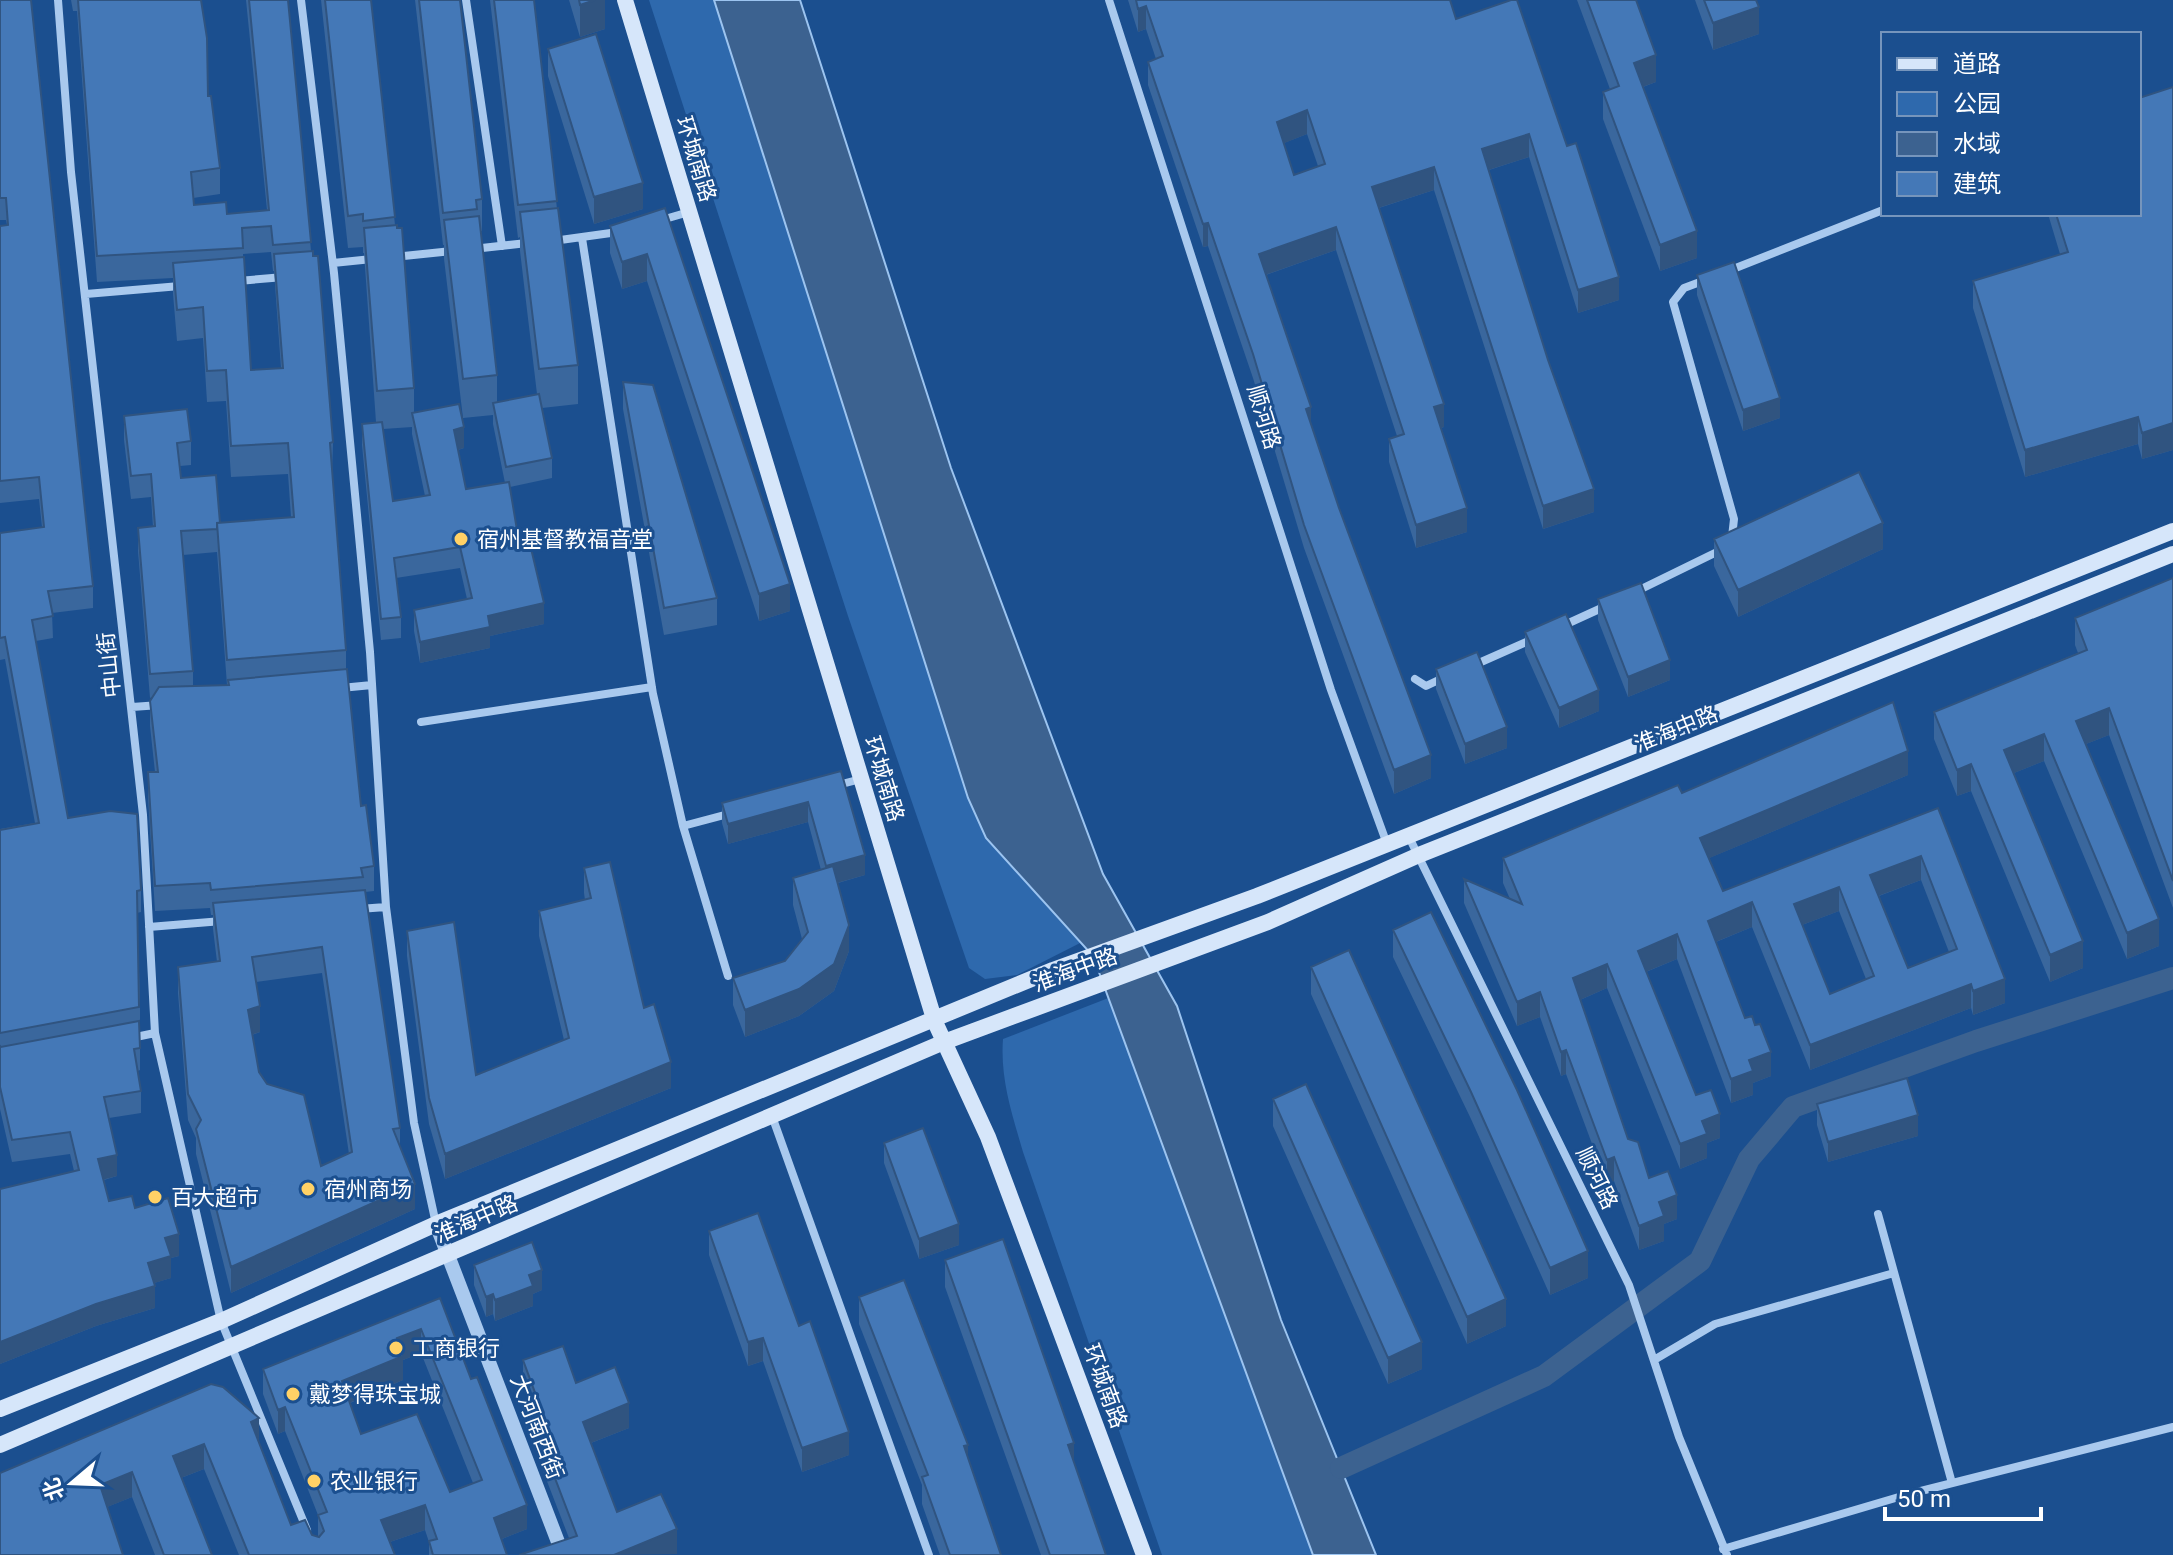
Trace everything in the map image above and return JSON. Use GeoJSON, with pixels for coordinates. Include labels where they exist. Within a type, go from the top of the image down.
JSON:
{"type":"FeatureCollection","features":[{"type":"Feature","properties":{"kind":"main road","name":"环城南路"},"geometry":{"type":"LineString","coordinates":[[625,0],[935,1022],[988,1137],[1144,1555]]}},
{"type":"Feature","properties":{"kind":"main road","name":"淮海中路"},"geometry":{"type":"LineString","coordinates":[[0,1409],[221,1321],[436,1224],[935,1022],[1053,970],[1387,844],[2173,531]]}},
{"type":"Feature","properties":{"kind":"main road","name":"淮海中路"},"geometry":{"type":"LineString","coordinates":[[0,1445],[944,1042],[1268,922],[1419,855],[2173,554]]}},
{"type":"Feature","properties":{"kind":"street","name":"中山街"},"geometry":{"type":"LineString","coordinates":[[58,0],[71,172],[132,707],[155,1033],[221,1321],[312,1542]]}},
{"type":"Feature","properties":{"kind":"street"},"geometry":{"type":"LineString","coordinates":[[301,0],[334,268],[372,685],[386,907],[414,1123],[436,1224]]}},
{"type":"Feature","properties":{"kind":"street"},"geometry":{"type":"LineString","coordinates":[[466,0],[502,246]]}},
{"type":"Feature","properties":{"kind":"street","name":"顺河路"},"geometry":{"type":"LineString","coordinates":[[1109,0],[1326,676],[1387,844]]}},
{"type":"Feature","properties":{"kind":"street"},"geometry":{"type":"LineString","coordinates":[[1629,595],[1724,549],[1734,534],[1734,519],[1673,302],[1684,288],[1881,211]]}},
{"type":"Feature","properties":{"kind":"street"},"geometry":{"type":"LineString","coordinates":[[646,224],[689,212]]}},
{"type":"Feature","properties":{"kind":"street"},"geometry":{"type":"LineString","coordinates":[[319,274],[334,268],[582,238],[632,228]]}},
{"type":"Feature","properties":{"kind":"street"},"geometry":{"type":"LineString","coordinates":[[582,238],[652,687],[683,826],[728,976]]}},
{"type":"Feature","properties":{"kind":"street"},"geometry":{"type":"LineString","coordinates":[[225,282],[288,277]]}},
{"type":"Feature","properties":{"kind":"street"},"geometry":{"type":"LineString","coordinates":[[86,294],[194,285]]}},
{"type":"Feature","properties":{"kind":"street"},"geometry":{"type":"LineString","coordinates":[[1467,668],[1616,601]]}},
{"type":"Feature","properties":{"kind":"street"},"geometry":{"type":"LineString","coordinates":[[1415,679],[1426,686],[1453,674]]}},
{"type":"Feature","properties":{"kind":"street"},"geometry":{"type":"LineString","coordinates":[[327,689],[372,685]]}},
{"type":"Feature","properties":{"kind":"street"},"geometry":{"type":"LineString","coordinates":[[421,722],[652,687]]}},
{"type":"Feature","properties":{"kind":"street"},"geometry":{"type":"LineString","coordinates":[[132,707],[177,703]]}},
{"type":"Feature","properties":{"kind":"street"},"geometry":{"type":"LineString","coordinates":[[817,791],[861,779]]}},
{"type":"Feature","properties":{"kind":"street"},"geometry":{"type":"LineString","coordinates":[[683,826],[743,810]]}},
{"type":"Feature","properties":{"kind":"street","name":"顺河路"},"geometry":{"type":"LineString","coordinates":[[1408,835],[1629,1285],[1679,1437],[1725,1552]]}},
{"type":"Feature","properties":{"kind":"street"},"geometry":{"type":"LineString","coordinates":[[355,910],[386,907]]}},
{"type":"Feature","properties":{"kind":"street"},"geometry":{"type":"LineString","coordinates":[[149,927],[228,920]]}},
{"type":"Feature","properties":{"kind":"street"},"geometry":{"type":"LineString","coordinates":[[124,1039],[155,1033]]}},
{"type":"Feature","properties":{"kind":"street"},"geometry":{"type":"LineString","coordinates":[[772,1116],[929,1555]]}},
{"type":"Feature","properties":{"kind":"street"},"geometry":{"type":"LineString","coordinates":[[1878,1214],[1952,1483]]}},
{"type":"Feature","properties":{"kind":"street","name":"大河南西街"},"geometry":{"type":"LineString","coordinates":[[436,1224],[563,1555]]}},
{"type":"Feature","properties":{"kind":"street"},"geometry":{"type":"LineString","coordinates":[[1654,1360],[1715,1324],[1894,1273]]}},
{"type":"Feature","properties":{"kind":"street"},"geometry":{"type":"LineString","coordinates":[[1725,1552],[1952,1483],[2173,1427]]}},
{"type":"Feature","properties":{"kind":"green space"},"geometry":{"type":"Polygon","coordinates":[[[649,0],[725,0],[1086,940],[1017,975],[985,979],[969,968],[848,616],[649,0]]]}},
{"type":"Feature","properties":{"kind":"green space"},"geometry":{"type":"Polygon","coordinates":[[[1111,997],[1313,1555],[1162,1555],[1023,1152],[1003,1068],[1003,1039],[1111,997]]]}},
{"type":"Feature","properties":{"kind":"water"},"geometry":{"type":"Polygon","coordinates":[[[714,0],[800,0],[951,468],[1103,874],[1177,1006],[1281,1320],[1376,1555],[1313,1555],[1093,956],[986,838],[968,798],[714,0]]]}},
{"type":"Feature","properties":{"kind":"building"},"geometry":{"type":"Polygon","coordinates":[[[0,0],[31,0],[93,586],[48,591],[53,616],[32,620],[68,818],[110,811],[137,814],[141,890],[137,891],[139,1007],[0,1033],[0,830],[39,823],[5,637],[0,638],[0,533],[44,527],[39,477],[0,481],[0,226],[8,225],[6,198],[0,198],[0,0]]]}},
{"type":"Feature","properties":{"kind":"building"},"geometry":{"type":"Polygon","coordinates":[[[78,0],[201,0],[207,38],[208,96],[211,96],[220,168],[191,172],[194,205],[226,202],[227,214],[269,210],[249,0],[288,0],[311,242],[273,245],[271,226],[242,228],[243,248],[97,256],[78,0]]]}},
{"type":"Feature","properties":{"kind":"building"},"geometry":{"type":"Polygon","coordinates":[[[325,0],[371,0],[395,217],[363,221],[363,214],[348,216],[325,0]]]}},
{"type":"Feature","properties":{"kind":"building"},"geometry":{"type":"Polygon","coordinates":[[[419,0],[460,0],[482,199],[476,200],[477,209],[443,213],[419,0]]]}},
{"type":"Feature","properties":{"kind":"building"},"geometry":{"type":"Polygon","coordinates":[[[494,0],[534,0],[557,201],[518,205],[494,0]]]}},
{"type":"Feature","properties":{"kind":"building"},"geometry":{"type":"Polygon","coordinates":[[[1136,0],[1450,0],[1456,19],[1517,0],[1567,146],[1576,143],[1619,277],[1578,290],[1529,134],[1482,149],[1548,360],[1594,489],[1543,506],[1434,167],[1372,187],[1444,404],[1434,407],[1467,508],[1416,525],[1389,439],[1404,434],[1336,227],[1259,254],[1311,407],[1306,409],[1339,508],[1431,755],[1394,770],[1304,525],[1253,354],[1208,223],[1203,224],[1148,62],[1163,56],[1146,6],[1138,9],[1136,0]],[[1307,110],[1277,122],[1294,175],[1325,164],[1307,110]]]}},
{"type":"Feature","properties":{"kind":"building"},"geometry":{"type":"Polygon","coordinates":[[[1587,0],[1636,0],[1656,55],[1634,63],[1697,231],[1660,245],[1603,92],[1619,86],[1587,0]]]}},
{"type":"Feature","properties":{"kind":"building"},"geometry":{"type":"Polygon","coordinates":[[[1704,0],[1756,0],[1759,7],[1713,23],[1704,0]]]}},
{"type":"Feature","properties":{"kind":"building"},"geometry":{"type":"Polygon","coordinates":[[[596,34],[643,183],[594,197],[548,49],[596,34]]]}},
{"type":"Feature","properties":{"kind":"building"},"geometry":{"type":"Polygon","coordinates":[[[2173,87],[2173,423],[2142,433],[2138,417],[2025,450],[1973,281],[2068,252],[2057,216],[2141,216],[2141,97],[2173,87]]]}},
{"type":"Feature","properties":{"kind":"building"},"geometry":{"type":"Polygon","coordinates":[[[558,208],[578,365],[539,369],[520,212],[558,208]]]}},
{"type":"Feature","properties":{"kind":"building"},"geometry":{"type":"Polygon","coordinates":[[[665,208],[790,584],[759,594],[647,254],[622,262],[610,226],[665,208]]]}},
{"type":"Feature","properties":{"kind":"building"},"geometry":{"type":"Polygon","coordinates":[[[479,216],[497,375],[463,379],[444,220],[479,216]]]}},
{"type":"Feature","properties":{"kind":"building"},"geometry":{"type":"Polygon","coordinates":[[[397,225],[397,228],[402,228],[414,388],[377,391],[364,228],[397,225]]]}},
{"type":"Feature","properties":{"kind":"building"},"geometry":{"type":"Polygon","coordinates":[[[313,251],[313,256],[318,256],[346,650],[227,660],[217,523],[294,517],[288,443],[231,446],[226,370],[207,371],[203,307],[177,310],[173,263],[244,257],[251,370],[283,368],[274,254],[313,251]]]}},
{"type":"Feature","properties":{"kind":"building"},"geometry":{"type":"Polygon","coordinates":[[[1734,262],[1780,398],[1743,410],[1697,275],[1734,262]]]}},
{"type":"Feature","properties":{"kind":"building"},"geometry":{"type":"Polygon","coordinates":[[[623,382],[653,385],[717,598],[664,608],[623,382]]]}},
{"type":"Feature","properties":{"kind":"building"},"geometry":{"type":"Polygon","coordinates":[[[539,394],[552,458],[506,467],[493,403],[539,394]]]}},
{"type":"Feature","properties":{"kind":"building"},"geometry":{"type":"Polygon","coordinates":[[[459,404],[464,427],[454,430],[466,489],[509,482],[519,542],[529,540],[544,603],[488,616],[490,627],[420,642],[414,610],[472,598],[460,547],[394,558],[401,617],[381,619],[362,424],[382,422],[393,501],[430,495],[412,413],[459,404]]]}},
{"type":"Feature","properties":{"kind":"building"},"geometry":{"type":"Polygon","coordinates":[[[187,409],[191,441],[177,443],[181,478],[216,475],[220,523],[217,523],[217,529],[181,531],[193,671],[150,674],[138,528],[155,526],[151,474],[131,476],[124,416],[187,409]]]}},
{"type":"Feature","properties":{"kind":"building"},"geometry":{"type":"Polygon","coordinates":[[[1859,472],[1883,523],[1738,590],[1714,539],[1859,472]]]}},
{"type":"Feature","properties":{"kind":"building"},"geometry":{"type":"Polygon","coordinates":[[[2173,578],[2173,881],[2109,708],[2076,721],[2159,919],[2127,933],[2044,734],[2004,750],[2083,941],[2050,955],[1971,764],[1957,770],[1934,712],[2087,650],[2075,618],[2173,578]]]}},
{"type":"Feature","properties":{"kind":"building"},"geometry":{"type":"Polygon","coordinates":[[[1641,583],[1670,660],[1628,677],[1598,599],[1641,583]]]}},
{"type":"Feature","properties":{"kind":"building"},"geometry":{"type":"Polygon","coordinates":[[[1566,614],[1599,690],[1559,708],[1525,632],[1566,614]]]}},
{"type":"Feature","properties":{"kind":"building"},"geometry":{"type":"Polygon","coordinates":[[[1477,652],[1507,727],[1465,744],[1436,669],[1477,652]]]}},
{"type":"Feature","properties":{"kind":"building"},"geometry":{"type":"Polygon","coordinates":[[[347,669],[361,806],[366,805],[374,866],[361,868],[363,877],[211,890],[210,883],[155,886],[148,772],[158,772],[150,701],[159,687],[229,685],[228,680],[347,669]]]}},
{"type":"Feature","properties":{"kind":"building"},"geometry":{"type":"Polygon","coordinates":[[[1893,702],[1908,751],[1700,838],[1723,891],[1938,808],[2005,979],[1973,991],[1971,984],[1810,1045],[1752,902],[1708,921],[1745,1018],[1752,1016],[1755,1025],[1760,1024],[1771,1052],[1749,1060],[1753,1071],[1731,1079],[1677,934],[1638,951],[1696,1095],[1711,1090],[1720,1114],[1702,1121],[1707,1134],[1680,1144],[1607,964],[1573,978],[1628,1139],[1638,1142],[1649,1178],[1668,1171],[1677,1195],[1659,1202],[1664,1216],[1639,1226],[1614,1157],[1607,1160],[1566,1050],[1561,1052],[1540,992],[1517,1002],[1464,879],[1522,904],[1503,858],[1678,785],[1682,793],[1893,702]],[[1921,856],[1870,875],[1908,968],[1957,949],[1921,856]],[[1839,887],[1794,904],[1830,994],[1874,976],[1839,887]]]}},
{"type":"Feature","properties":{"kind":"building"},"geometry":{"type":"Polygon","coordinates":[[[841,771],[865,855],[826,866],[808,802],[728,824],[722,803],[841,771]]]}},
{"type":"Feature","properties":{"kind":"building"},"geometry":{"type":"Polygon","coordinates":[[[610,862],[644,1008],[654,1004],[671,1062],[445,1154],[429,1098],[407,931],[454,922],[476,1075],[569,1038],[539,911],[591,898],[584,868],[610,862]]]}},
{"type":"Feature","properties":{"kind":"building"},"geometry":{"type":"Polygon","coordinates":[[[833,866],[849,925],[834,964],[799,989],[745,1010],[733,978],[785,961],[808,932],[793,878],[833,866]]]}},
{"type":"Feature","properties":{"kind":"building"},"geometry":{"type":"Polygon","coordinates":[[[365,890],[400,1128],[393,1129],[415,1184],[231,1267],[196,1129],[201,1120],[188,1094],[178,967],[220,961],[213,903],[365,890]],[[322,947],[252,957],[260,1006],[248,1010],[259,1072],[267,1084],[304,1095],[321,1166],[352,1152],[322,947]]]}},
{"type":"Feature","properties":{"kind":"building"},"geometry":{"type":"Polygon","coordinates":[[[1431,912],[1517,1090],[1588,1251],[1550,1268],[1471,1092],[1393,930],[1431,912]]]}},
{"type":"Feature","properties":{"kind":"building"},"geometry":{"type":"Polygon","coordinates":[[[1349,950],[1506,1299],[1467,1317],[1311,967],[1349,950]]]}},
{"type":"Feature","properties":{"kind":"building"},"geometry":{"type":"Polygon","coordinates":[[[139,1021],[140,1048],[134,1049],[141,1091],[104,1097],[117,1155],[98,1159],[109,1201],[132,1196],[135,1208],[168,1198],[179,1234],[165,1238],[171,1256],[148,1263],[155,1286],[96,1304],[0,1342],[0,1189],[79,1170],[70,1132],[12,1140],[0,1087],[0,1046],[139,1021]]]}},
{"type":"Feature","properties":{"kind":"building"},"geometry":{"type":"Polygon","coordinates":[[[1907,1078],[1918,1115],[1828,1142],[1817,1104],[1907,1078]]]}},
{"type":"Feature","properties":{"kind":"building"},"geometry":{"type":"Polygon","coordinates":[[[1306,1084],[1422,1342],[1388,1358],[1273,1099],[1306,1084]]]}},
{"type":"Feature","properties":{"kind":"building"},"geometry":{"type":"Polygon","coordinates":[[[923,1128],[959,1224],[919,1239],[884,1143],[923,1128]]]}},
{"type":"Feature","properties":{"kind":"building"},"geometry":{"type":"Polygon","coordinates":[[[758,1213],[799,1326],[810,1321],[849,1432],[802,1448],[763,1338],[748,1342],[709,1231],[758,1213]]]}},
{"type":"Feature","properties":{"kind":"building"},"geometry":{"type":"Polygon","coordinates":[[[1003,1239],[1074,1443],[1068,1445],[1106,1555],[1050,1555],[945,1260],[1003,1239]]]}},
{"type":"Feature","properties":{"kind":"building"},"geometry":{"type":"Polygon","coordinates":[[[532,1242],[542,1270],[529,1275],[533,1286],[495,1300],[493,1294],[486,1297],[474,1265],[532,1242]]]}},
{"type":"Feature","properties":{"kind":"building"},"geometry":{"type":"Polygon","coordinates":[[[904,1280],[968,1445],[964,1446],[1001,1555],[950,1555],[922,1477],[928,1475],[859,1297],[904,1280]]]}},
{"type":"Feature","properties":{"kind":"building"},"geometry":{"type":"Polygon","coordinates":[[[440,1298],[471,1379],[477,1377],[527,1505],[494,1518],[507,1555],[433,1555],[429,1541],[437,1539],[425,1505],[381,1520],[395,1555],[249,1555],[204,1444],[173,1456],[212,1555],[164,1555],[132,1472],[100,1485],[123,1555],[0,1555],[0,1473],[211,1384],[223,1387],[259,1418],[251,1422],[291,1525],[305,1520],[312,1535],[319,1537],[324,1531],[318,1515],[327,1512],[285,1407],[278,1410],[263,1369],[440,1298]],[[421,1329],[397,1338],[403,1356],[342,1381],[361,1434],[417,1414],[450,1492],[482,1480],[421,1329]]]}},
{"type":"Feature","properties":{"kind":"building"},"geometry":{"type":"Polygon","coordinates":[[[563,1346],[576,1383],[615,1367],[629,1403],[583,1422],[617,1512],[661,1494],[677,1529],[614,1555],[519,1555],[577,1536],[526,1402],[537,1398],[523,1360],[563,1346]]]}},
{"type":"Feature","properties":{"kind":"waterway"},"geometry":{"type":"LineString","coordinates":[[1341,1468],[1544,1376],[1700,1261],[1749,1159],[1793,1107],[1976,1041],[2173,978]]}},
{"type":"Feature","properties":{"kind":"place","name":"宿州基督教福音堂"},"geometry":{"type":"Point","coordinates":[461,539]}},
{"type":"Feature","properties":{"kind":"place","name":"宿州商场"},"geometry":{"type":"Point","coordinates":[308,1189]}},
{"type":"Feature","properties":{"kind":"place","name":"百大超市"},"geometry":{"type":"Point","coordinates":[155,1197]}},
{"type":"Feature","properties":{"kind":"place","name":"工商银行"},"geometry":{"type":"Point","coordinates":[396,1348]}},
{"type":"Feature","properties":{"kind":"place","name":"戴梦得珠宝城"},"geometry":{"type":"Point","coordinates":[293,1394]}},
{"type":"Feature","properties":{"kind":"place","name":"农业银行"},"geometry":{"type":"Point","coordinates":[314,1481]}}]}
